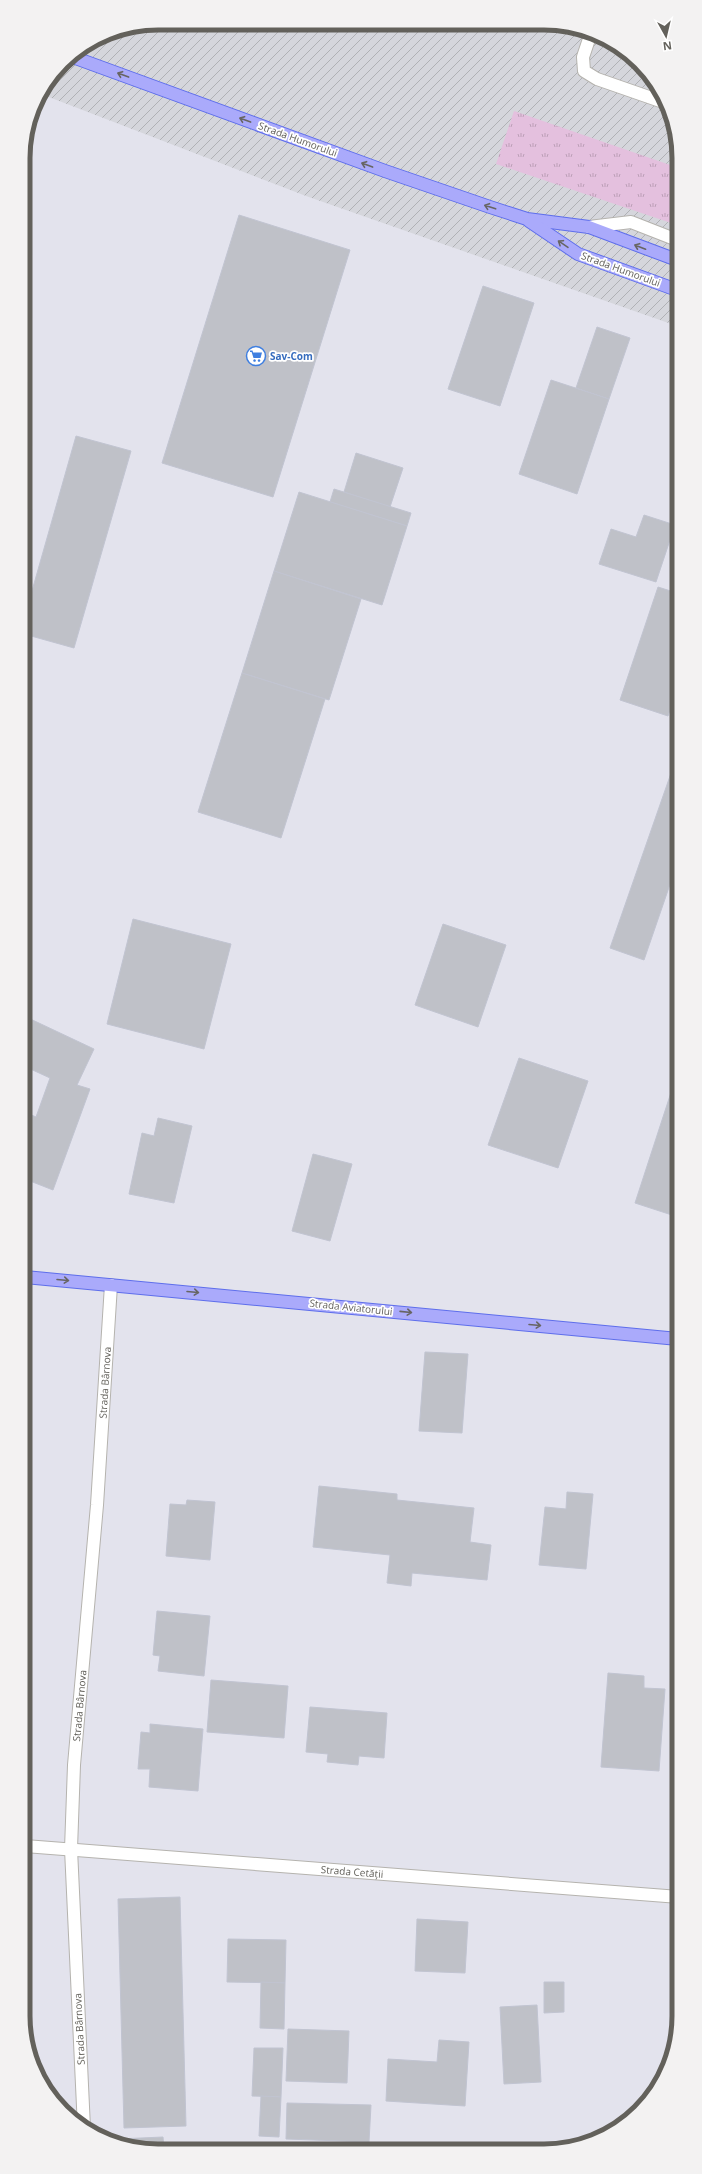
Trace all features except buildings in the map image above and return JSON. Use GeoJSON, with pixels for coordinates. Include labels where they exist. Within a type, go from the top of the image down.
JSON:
{"type":"FeatureCollection","features":[{"type":"Feature","properties":{"kind":"main road","name":"Strada Humorului"},"geometry":{"type":"LineString","coordinates":[[78,59],[385,171],[527,219],[589,228],[672,258]]}},
{"type":"Feature","properties":{"kind":"main road","name":"Strada Humorului"},"geometry":{"type":"LineString","coordinates":[[527,219],[578,254],[672,288]]}},
{"type":"Feature","properties":{"kind":"main road","name":"Strada Aviatorului"},"geometry":{"type":"LineString","coordinates":[[30,1277],[672,1338]]}},
{"type":"Feature","properties":{"kind":"street"},"geometry":{"type":"LineString","coordinates":[[589,39],[583,57],[584,71],[597,79],[656,97]]}},
{"type":"Feature","properties":{"kind":"street"},"geometry":{"type":"LineString","coordinates":[[589,228],[631,222],[672,238]]}},
{"type":"Feature","properties":{"kind":"street","name":"Strada Bârnova"},"geometry":{"type":"LineString","coordinates":[[84,2120],[71,1849],[79,1693],[97,1505],[111,1285]]}},
{"type":"Feature","properties":{"kind":"street","name":"Strada Cetății"},"geometry":{"type":"LineString","coordinates":[[30,1846],[206,1862],[672,1896]]}},
{"type":"Feature","properties":{"kind":"shaded area"},"geometry":{"type":"Polygon","coordinates":[[[552,30],[569,32],[585,37],[608,47],[622,57],[645,80],[655,94],[670,133],[672,150],[672,324],[306,196],[47,96],[57,80],[68,68],[94,47],[125,34],[142,31],[552,30]]]}},
{"type":"Feature","properties":{"kind":"green space"},"geometry":{"type":"Polygon","coordinates":[[[514,111],[672,166],[672,223],[496,164],[514,111]]]}},
{"type":"Feature","properties":{"kind":"place","name":"Sav-Com"},"geometry":{"type":"Point","coordinates":[256,356]}}]}
